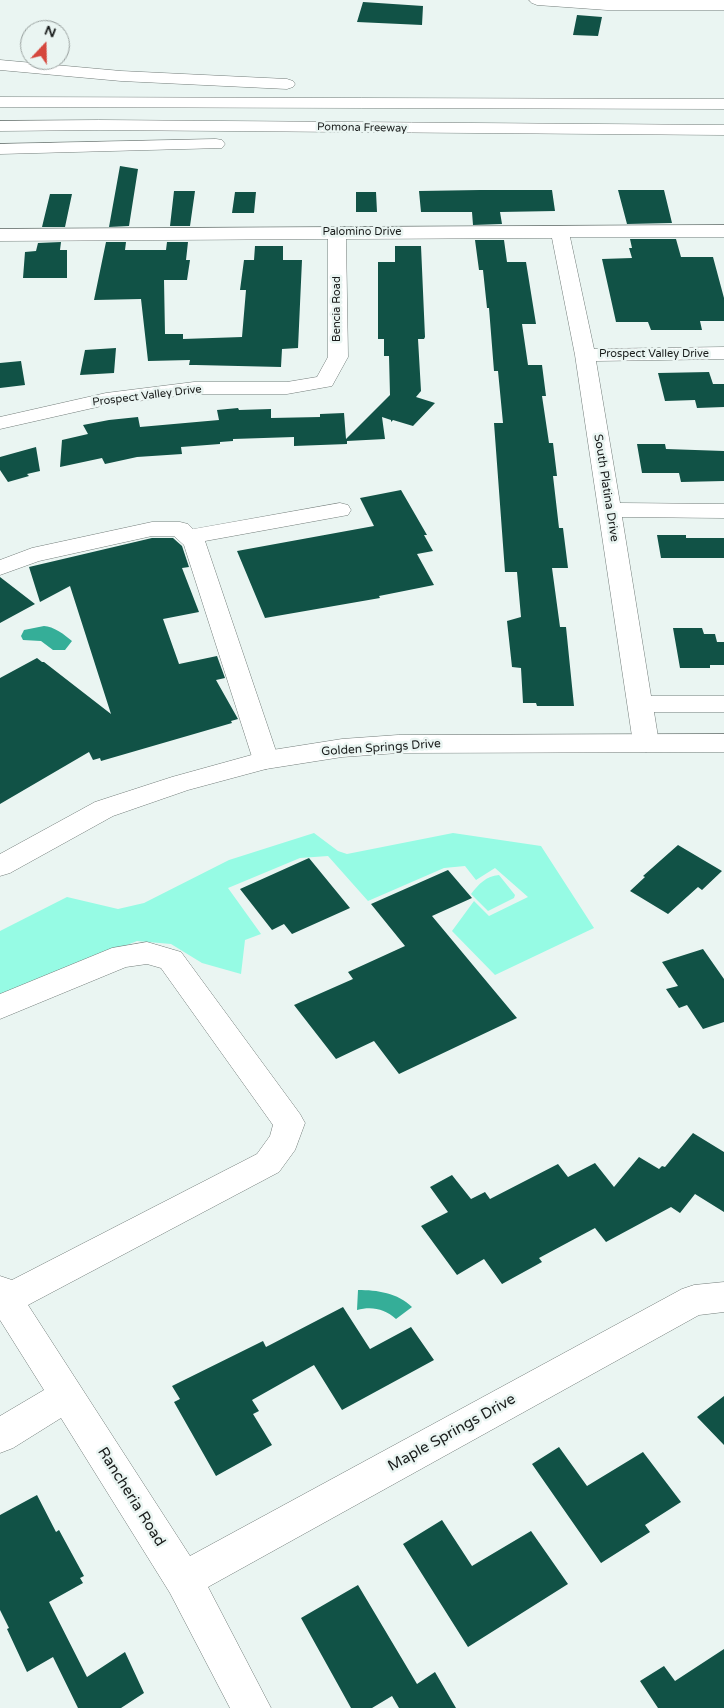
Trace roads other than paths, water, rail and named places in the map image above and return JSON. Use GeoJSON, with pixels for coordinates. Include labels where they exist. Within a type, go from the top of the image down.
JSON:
{"type":"FeatureCollection","features":[{"type":"Feature","properties":{"kind":"main road"},"geometry":{"type":"LineString","coordinates":[[536,0],[607,4],[724,5]]}},
{"type":"Feature","properties":{"kind":"main road"},"geometry":{"type":"LineString","coordinates":[[0,65],[121,76],[303,85]]}},
{"type":"Feature","properties":{"kind":"main road"},"geometry":{"type":"LineString","coordinates":[[341,87],[645,104]]}},
{"type":"Feature","properties":{"kind":"main road","name":"Pomona Freeway"},"geometry":{"type":"LineString","coordinates":[[0,102],[724,104]]}},
{"type":"Feature","properties":{"kind":"main road"},"geometry":{"type":"LineString","coordinates":[[0,111],[724,114]]}},
{"type":"Feature","properties":{"kind":"main road"},"geometry":{"type":"LineString","coordinates":[[0,116],[724,120]]}},
{"type":"Feature","properties":{"kind":"main road","name":"Pomona Freeway"},"geometry":{"type":"LineString","coordinates":[[0,126],[724,130]]}},
{"type":"Feature","properties":{"kind":"main road"},"geometry":{"type":"LineString","coordinates":[[263,143],[445,129]]}},
{"type":"Feature","properties":{"kind":"main road"},"geometry":{"type":"LineString","coordinates":[[0,149],[233,144]]}},
{"type":"Feature","properties":{"kind":"main road","name":"Palomino Drive"},"geometry":{"type":"LineString","coordinates":[[0,235],[724,231]]}},
{"type":"Feature","properties":{"kind":"main road","name":"Bencia Road"},"geometry":{"type":"LineString","coordinates":[[325,382],[338,357],[337,232]]}},
{"type":"Feature","properties":{"kind":"main road","name":"South Platina Drive"},"geometry":{"type":"LineString","coordinates":[[560,233],[585,355],[646,744]]}},
{"type":"Feature","properties":{"kind":"main road","name":"Prospect Valley Drive"},"geometry":{"type":"LineString","coordinates":[[585,355],[724,354]]}},
{"type":"Feature","properties":{"kind":"main road","name":"Prospect Valley Drive"},"geometry":{"type":"LineString","coordinates":[[0,423],[116,398],[194,388],[288,388],[325,382]]}},
{"type":"Feature","properties":{"kind":"main road"},"geometry":{"type":"LineString","coordinates":[[188,537],[340,510]]}},
{"type":"Feature","properties":{"kind":"main road"},"geometry":{"type":"LineString","coordinates":[[610,510],[724,511]]}},
{"type":"Feature","properties":{"kind":"main road"},"geometry":{"type":"LineString","coordinates":[[0,568],[32,555],[152,529],[180,529],[195,543],[266,760]]}},
{"type":"Feature","properties":{"kind":"main road"},"geometry":{"type":"LineString","coordinates":[[640,704],[724,704]]}},
{"type":"Feature","properties":{"kind":"main road","name":"Golden Springs Drive"},"geometry":{"type":"LineString","coordinates":[[0,866],[104,810],[181,783],[266,760],[342,748],[398,744],[724,743]]}},
{"type":"Feature","properties":{"kind":"main road"},"geometry":{"type":"LineString","coordinates":[[0,1007],[122,956],[147,953],[171,960],[289,1123],[284,1141],[268,1163],[3,1296]]}},
{"type":"Feature","properties":{"kind":"main road","name":"Rancheria Road"},"geometry":{"type":"LineString","coordinates":[[3,1296],[68,1395],[183,1580],[251,1708]]}},
{"type":"Feature","properties":{"kind":"main road","name":"Maple Springs Drive"},"geometry":{"type":"LineString","coordinates":[[183,1580],[694,1300],[724,1297]]}},
{"type":"Feature","properties":{"kind":"main road"},"geometry":{"type":"LineString","coordinates":[[0,1436],[68,1395]]}}]}
